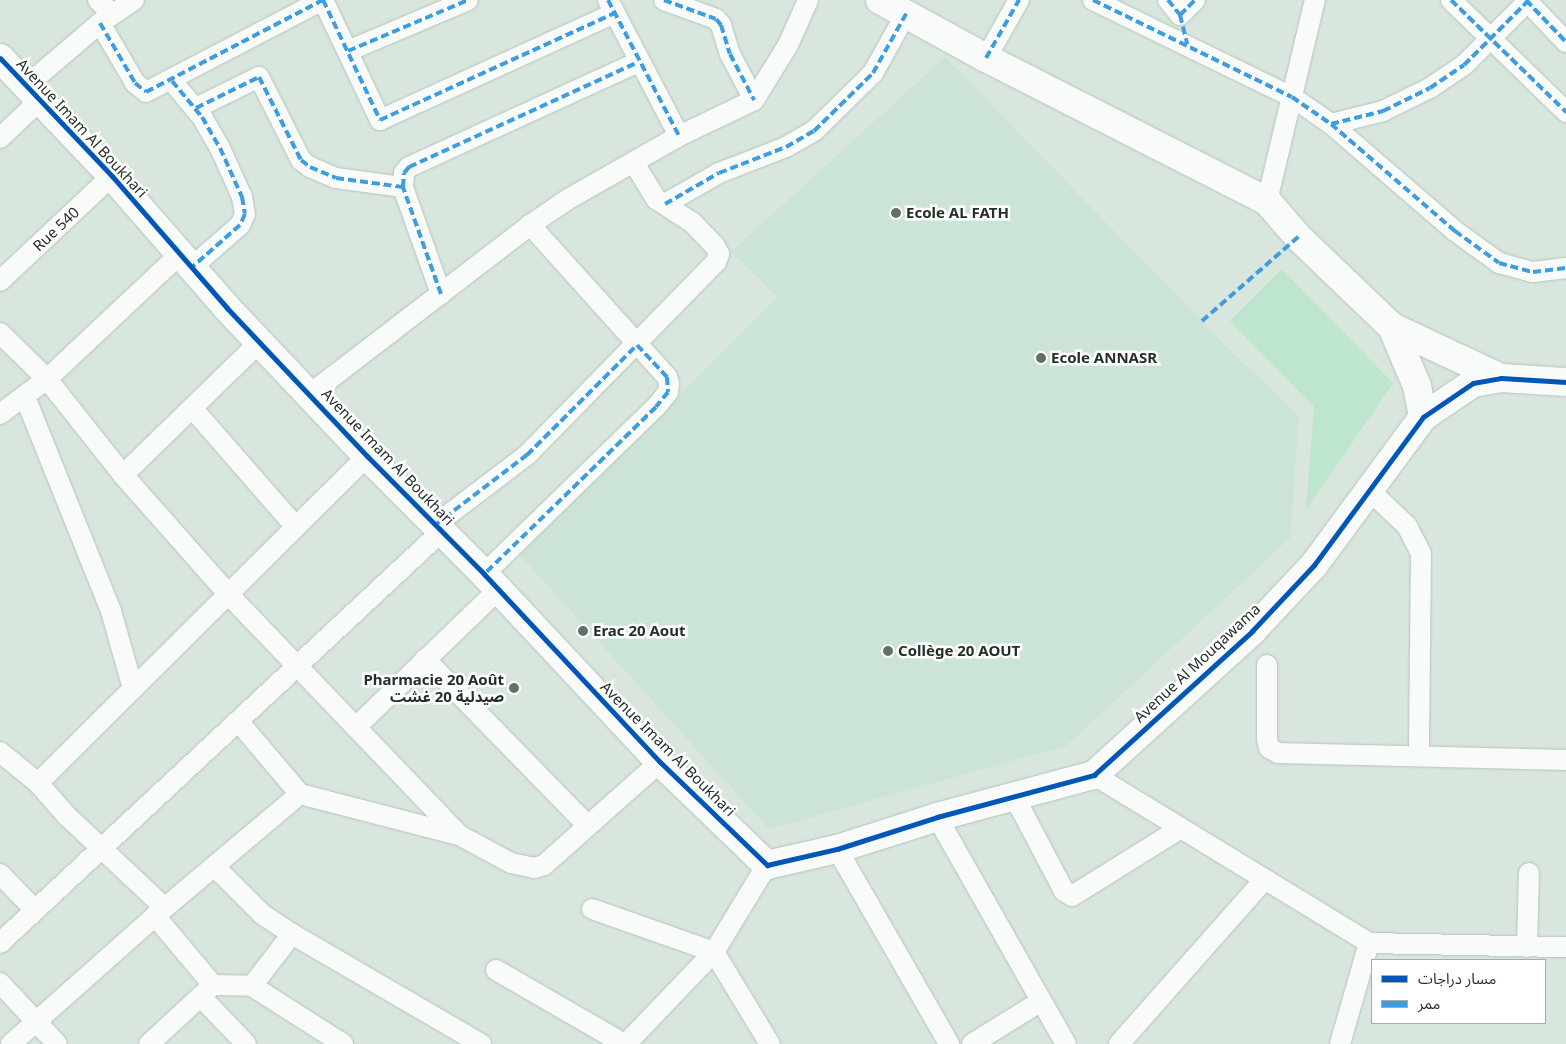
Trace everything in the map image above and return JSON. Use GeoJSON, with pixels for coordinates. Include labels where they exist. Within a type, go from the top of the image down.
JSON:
{"type":"FeatureCollection","features":[{"type":"Feature","properties":{"kind":"street"},"geometry":{"type":"LineString","coordinates":[[98,0],[142,90],[151,92],[323,0],[380,120],[611,7],[638,62],[679,136]]}},
{"type":"Feature","properties":{"kind":"street"},"geometry":{"type":"LineString","coordinates":[[0,138],[33,93],[106,18],[134,0]]}},
{"type":"Feature","properties":{"kind":"street"},"geometry":{"type":"LineString","coordinates":[[348,51],[468,0]]}},
{"type":"Feature","properties":{"kind":"street"},"geometry":{"type":"LineString","coordinates":[[664,0],[716,19],[722,25],[730,54],[754,100]]}},
{"type":"Feature","properties":{"kind":"street"},"geometry":{"type":"LineString","coordinates":[[310,394],[530,225],[570,198],[634,164],[679,136],[754,100],[788,45],[808,0]]}},
{"type":"Feature","properties":{"kind":"street"},"geometry":{"type":"LineString","coordinates":[[880,0],[986,58],[1267,201],[1298,237],[1392,327],[1501,378]]}},
{"type":"Feature","properties":{"kind":"street"},"geometry":{"type":"LineString","coordinates":[[986,58],[1019,0]]}},
{"type":"Feature","properties":{"kind":"street"},"geometry":{"type":"LineString","coordinates":[[1093,0],[1187,44],[1292,98],[1331,124],[1455,230],[1499,262],[1533,272],[1566,268]]}},
{"type":"Feature","properties":{"kind":"street"},"geometry":{"type":"LineString","coordinates":[[1187,44],[1174,8],[1195,0]]}},
{"type":"Feature","properties":{"kind":"street"},"geometry":{"type":"LineString","coordinates":[[1267,201],[1315,0]]}},
{"type":"Feature","properties":{"kind":"street"},"geometry":{"type":"LineString","coordinates":[[1451,0],[1492,37],[1566,112]]}},
{"type":"Feature","properties":{"kind":"street"},"geometry":{"type":"LineString","coordinates":[[1331,124],[1383,111],[1430,88],[1464,64],[1527,1],[1566,42]]}},
{"type":"Feature","properties":{"kind":"street"},"geometry":{"type":"LineString","coordinates":[[665,204],[719,173],[786,147],[814,131],[873,73],[906,14]]}},
{"type":"Feature","properties":{"kind":"street","name":"Avenue Imam Al Boukhari"},"geometry":{"type":"LineString","coordinates":[[0,58],[112,176],[186,260],[367,456],[491,582],[660,762],[767,865]]}},
{"type":"Feature","properties":{"kind":"street"},"geometry":{"type":"LineString","coordinates":[[441,294],[403,187],[404,173],[409,167],[638,62]]}},
{"type":"Feature","properties":{"kind":"street"},"geometry":{"type":"LineString","coordinates":[[196,108],[259,77],[301,160],[310,168],[336,178],[403,187]]}},
{"type":"Feature","properties":{"kind":"street"},"geometry":{"type":"LineString","coordinates":[[0,414],[47,379],[186,260],[240,225],[245,214],[236,180],[196,108],[172,81]]}},
{"type":"Feature","properties":{"kind":"street"},"geometry":{"type":"LineString","coordinates":[[0,942],[238,721],[439,528],[527,456],[710,271],[718,254],[715,246],[693,223],[665,204],[649,190],[634,164]]}},
{"type":"Feature","properties":{"kind":"street","name":"Rue 540"},"geometry":{"type":"LineString","coordinates":[[0,281],[112,176]]}},
{"type":"Feature","properties":{"kind":"street"},"geometry":{"type":"LineString","coordinates":[[356,726],[426,659],[491,582],[668,392],[667,377],[530,225]]}},
{"type":"Feature","properties":{"kind":"street"},"geometry":{"type":"LineString","coordinates":[[1392,327],[1417,386],[1423,417]]}},
{"type":"Feature","properties":{"kind":"street"},"geometry":{"type":"LineString","coordinates":[[0,333],[47,379],[123,476],[229,595],[298,664],[459,835]]}},
{"type":"Feature","properties":{"kind":"street"},"geometry":{"type":"LineString","coordinates":[[123,476],[261,342]]}},
{"type":"Feature","properties":{"kind":"street","name":"Avenue Al Mouqawama"},"geometry":{"type":"LineString","coordinates":[[767,865],[837,849],[937,817],[1015,798],[1094,775],[1252,631],[1314,565],[1423,417],[1473,383],[1501,378],[1566,382]]}},
{"type":"Feature","properties":{"kind":"street"},"geometry":{"type":"LineString","coordinates":[[25,397],[111,611],[133,688]]}},
{"type":"Feature","properties":{"kind":"street"},"geometry":{"type":"LineString","coordinates":[[193,409],[295,526]]}},
{"type":"Feature","properties":{"kind":"street"},"geometry":{"type":"LineString","coordinates":[[38,784],[367,456]]}},
{"type":"Feature","properties":{"kind":"street"},"geometry":{"type":"LineString","coordinates":[[1370,491],[1407,526],[1421,553],[1419,756]]}},
{"type":"Feature","properties":{"kind":"street"},"geometry":{"type":"LineString","coordinates":[[426,659],[588,826]]}},
{"type":"Feature","properties":{"kind":"street"},"geometry":{"type":"LineString","coordinates":[[1267,665],[1269,748],[1278,753],[1566,760]]}},
{"type":"Feature","properties":{"kind":"street"},"geometry":{"type":"LineString","coordinates":[[238,721],[300,794],[459,835],[512,863],[534,868],[544,865],[660,762]]}},
{"type":"Feature","properties":{"kind":"street"},"geometry":{"type":"LineString","coordinates":[[0,752],[38,784],[102,848],[160,912],[207,991],[246,1044]]}},
{"type":"Feature","properties":{"kind":"street"},"geometry":{"type":"LineString","coordinates":[[1094,775],[1369,943],[1566,947]]}},
{"type":"Feature","properties":{"kind":"street"},"geometry":{"type":"LineString","coordinates":[[11,1044],[160,912],[300,794]]}},
{"type":"Feature","properties":{"kind":"street"},"geometry":{"type":"LineString","coordinates":[[1015,798],[1064,891],[1072,896],[1182,828]]}},
{"type":"Feature","properties":{"kind":"street"},"geometry":{"type":"LineString","coordinates":[[937,817],[1066,1044]]}},
{"type":"Feature","properties":{"kind":"street"},"geometry":{"type":"LineString","coordinates":[[837,849],[949,1044]]}},
{"type":"Feature","properties":{"kind":"street"},"geometry":{"type":"LineString","coordinates":[[496,970],[625,1044],[714,952],[767,865]]}},
{"type":"Feature","properties":{"kind":"street"},"geometry":{"type":"LineString","coordinates":[[215,867],[262,914],[292,934],[481,1044]]}},
{"type":"Feature","properties":{"kind":"street"},"geometry":{"type":"LineString","coordinates":[[1527,947],[1529,873]]}},
{"type":"Feature","properties":{"kind":"street"},"geometry":{"type":"LineString","coordinates":[[0,874],[34,910]]}},
{"type":"Feature","properties":{"kind":"street"},"geometry":{"type":"LineString","coordinates":[[1119,1044],[1265,879]]}},
{"type":"Feature","properties":{"kind":"street"},"geometry":{"type":"LineString","coordinates":[[592,909],[714,952],[770,1044]]}},
{"type":"Feature","properties":{"kind":"street"},"geometry":{"type":"LineString","coordinates":[[252,986],[292,934]]}},
{"type":"Feature","properties":{"kind":"street"},"geometry":{"type":"LineString","coordinates":[[1340,1044],[1369,943]]}},
{"type":"Feature","properties":{"kind":"street"},"geometry":{"type":"LineString","coordinates":[[0,983],[58,1044]]}},
{"type":"Feature","properties":{"kind":"street"},"geometry":{"type":"LineString","coordinates":[[149,1044],[207,991],[252,986],[343,1044]]}},
{"type":"Feature","properties":{"kind":"street"},"geometry":{"type":"LineString","coordinates":[[972,1044],[1041,1001]]}},
{"type":"Feature","properties":{"kind":"shaded area","name":"Collège 20 AOUT"},"geometry":{"type":"Polygon","coordinates":[[[945,57],[1228,348],[1299,416],[1290,538],[1066,746],[769,829],[520,555],[778,297],[731,252],[945,57]]]}},
{"type":"Feature","properties":{"kind":"shaded area"},"geometry":{"type":"Polygon","coordinates":[[[1282,269],[1393,383],[1306,510],[1314,407],[1230,321],[1282,269]]]}},
{"type":"Feature","properties":{"kind":"marked path"},"geometry":{"type":"LineString","coordinates":[[100,23],[135,83],[146,92],[323,0],[380,120],[615,13]]}},
{"type":"Feature","properties":{"kind":"marked path"},"geometry":{"type":"LineString","coordinates":[[348,51],[468,0]]}},
{"type":"Feature","properties":{"kind":"marked path"},"geometry":{"type":"LineString","coordinates":[[608,0],[679,136]]}},
{"type":"Feature","properties":{"kind":"marked path"},"geometry":{"type":"LineString","coordinates":[[664,0],[716,19],[721,25],[730,54],[754,100]]}},
{"type":"Feature","properties":{"kind":"marked path"},"geometry":{"type":"LineString","coordinates":[[986,58],[1019,0]]}},
{"type":"Feature","properties":{"kind":"marked path"},"geometry":{"type":"LineString","coordinates":[[1093,0],[1292,97],[1331,124],[1455,231],[1499,263],[1533,272],[1566,268]]}},
{"type":"Feature","properties":{"kind":"marked path"},"geometry":{"type":"LineString","coordinates":[[1168,0],[1180,15],[1195,0]]}},
{"type":"Feature","properties":{"kind":"marked path"},"geometry":{"type":"LineString","coordinates":[[1451,0],[1566,112]]}},
{"type":"Feature","properties":{"kind":"marked path"},"geometry":{"type":"LineString","coordinates":[[1526,0],[1566,42]]}},
{"type":"Feature","properties":{"kind":"marked path"},"geometry":{"type":"LineString","coordinates":[[1331,124],[1383,111],[1430,88],[1464,65],[1528,1]]}},
{"type":"Feature","properties":{"kind":"marked path"},"geometry":{"type":"LineString","coordinates":[[665,204],[719,173],[786,147],[814,131],[873,73],[906,14]]}},
{"type":"Feature","properties":{"kind":"marked path"},"geometry":{"type":"LineString","coordinates":[[1180,15],[1187,44]]}},
{"type":"Feature","properties":{"kind":"marked path"},"geometry":{"type":"LineString","coordinates":[[441,294],[403,187],[404,173],[409,167],[638,62]]}},
{"type":"Feature","properties":{"kind":"marked path"},"geometry":{"type":"LineString","coordinates":[[196,108],[259,77],[301,160],[310,167],[336,178],[403,187]]}},
{"type":"Feature","properties":{"kind":"marked path"},"geometry":{"type":"LineString","coordinates":[[172,81],[202,117],[220,148],[242,197],[245,214],[240,225],[192,267]]}},
{"type":"Feature","properties":{"kind":"marked path"},"geometry":{"type":"LineString","coordinates":[[1202,321],[1298,237]]}},
{"type":"Feature","properties":{"kind":"marked path"},"geometry":{"type":"LineString","coordinates":[[435,525],[527,455],[637,345],[667,377],[668,392],[656,407],[484,574]]}},
{"type":"Feature","properties":{"kind":"cycle path"},"geometry":{"type":"LineString","coordinates":[[0,58],[112,176],[227,308],[367,456],[484,574],[660,762],[767,865],[837,849],[937,817],[1094,775],[1252,631],[1314,565],[1423,417],[1473,383],[1501,378],[1566,382]]}},
{"type":"Feature","properties":{"kind":"place","name":"Ecole AL FATH"},"geometry":{"type":"Point","coordinates":[896,213]}},
{"type":"Feature","properties":{"kind":"place","name":"Ecole ANNASR"},"geometry":{"type":"Point","coordinates":[1041,358]}},
{"type":"Feature","properties":{"kind":"place","name":"Erac 20 Aout"},"geometry":{"type":"Point","coordinates":[583,631]}},
{"type":"Feature","properties":{"kind":"place","name":"Collège 20 AOUT"},"geometry":{"type":"Point","coordinates":[888,651]}},
{"type":"Feature","properties":{"kind":"place","name":"Pharmacie 20 Août صيدلية 20 غشت"},"geometry":{"type":"Point","coordinates":[514,688]}}]}
